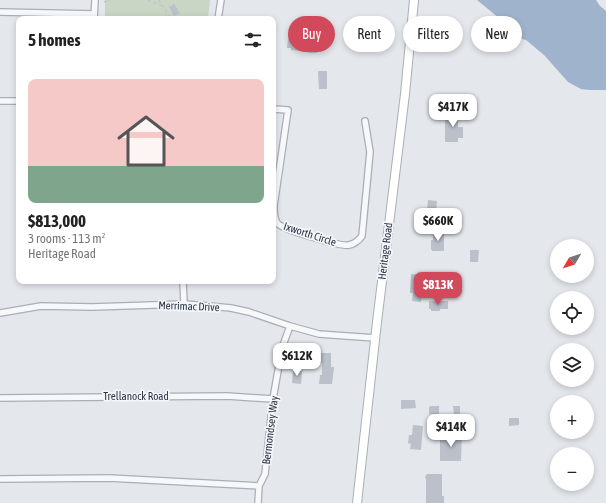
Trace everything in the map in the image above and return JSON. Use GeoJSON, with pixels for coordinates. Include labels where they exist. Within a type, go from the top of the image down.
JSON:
{"type":"FeatureCollection","features":[{"type":"Feature","properties":{"kind":"street"},"geometry":{"type":"LineString","coordinates":[[0,12],[94,16],[94,0]]}},
{"type":"Feature","properties":{"kind":"street"},"geometry":{"type":"LineString","coordinates":[[218,16],[221,0]]}},
{"type":"Feature","properties":{"kind":"street","name":"Heritage Road"},"geometry":{"type":"LineString","coordinates":[[358,503],[375,338],[405,94],[414,0]]}},
{"type":"Feature","properties":{"kind":"street"},"geometry":{"type":"LineString","coordinates":[[0,101],[16,101]]}},
{"type":"Feature","properties":{"kind":"street","name":"Ixworth Circle"},"geometry":{"type":"LineString","coordinates":[[276,108],[288,110],[276,192]]}},
{"type":"Feature","properties":{"kind":"street","name":"Ixworth Circle"},"geometry":{"type":"LineString","coordinates":[[276,220],[285,227],[320,240],[350,245],[359,240],[362,236],[370,152],[364,121]]}},
{"type":"Feature","properties":{"kind":"street"},"geometry":{"type":"LineString","coordinates":[[184,284],[184,304]]}},
{"type":"Feature","properties":{"kind":"street","name":"Merrimac Drive"},"geometry":{"type":"LineString","coordinates":[[0,313],[41,306],[92,307],[184,304],[231,308],[249,312],[319,334],[375,338]]}},
{"type":"Feature","properties":{"kind":"street","name":"Bermondsey Way"},"geometry":{"type":"LineString","coordinates":[[258,503],[259,486],[265,474],[273,399],[282,348],[290,326]]}},
{"type":"Feature","properties":{"kind":"street","name":"Trellanock Road"},"geometry":{"type":"LineString","coordinates":[[0,398],[227,396],[273,399]]}},
{"type":"Feature","properties":{"kind":"street"},"geometry":{"type":"LineString","coordinates":[[0,479],[109,478],[259,486]]}},
{"type":"Feature","properties":{"kind":"path"},"geometry":{"type":"LineString","coordinates":[[104,2],[108,0]]}},
{"type":"Feature","properties":{"kind":"path"},"geometry":{"type":"LineString","coordinates":[[148,0],[163,6]]}},
{"type":"Feature","properties":{"kind":"path"},"geometry":{"type":"LineString","coordinates":[[159,0],[169,16]]}},
{"type":"Feature","properties":{"kind":"green space"},"geometry":{"type":"Polygon","coordinates":[[[105,0],[210,0],[208,16],[105,16],[105,0]]]}},
{"type":"Feature","properties":{"kind":"water"},"geometry":{"type":"Polygon","coordinates":[[[477,0],[596,0],[606,11],[606,90],[581,89],[568,82],[544,55],[526,40],[522,39],[522,16],[497,16],[477,0]]]}},
{"type":"Feature","properties":{"kind":"building"},"geometry":{"type":"Polygon","coordinates":[[[174,4],[180,13],[174,16],[169,7],[174,4]]]}},
{"type":"Feature","properties":{"kind":"building"},"geometry":{"type":"Polygon","coordinates":[[[318,71],[327,71],[327,89],[319,89],[318,71]]]}},
{"type":"Feature","properties":{"kind":"building"},"geometry":{"type":"Polygon","coordinates":[[[459,99],[470,99],[470,112],[458,112],[459,99]]]}},
{"type":"Feature","properties":{"kind":"building"},"geometry":{"type":"Polygon","coordinates":[[[445,113],[458,113],[458,127],[463,127],[463,138],[458,138],[458,142],[445,142],[445,113]]]}},
{"type":"Feature","properties":{"kind":"building"},"geometry":{"type":"Polygon","coordinates":[[[428,200],[437,201],[435,221],[427,220],[428,200]]]}},
{"type":"Feature","properties":{"kind":"building"},"geometry":{"type":"Polygon","coordinates":[[[433,232],[444,232],[444,251],[431,250],[433,232]]]}},
{"type":"Feature","properties":{"kind":"building"},"geometry":{"type":"Polygon","coordinates":[[[470,250],[479,250],[478,262],[470,262],[470,250]]]}},
{"type":"Feature","properties":{"kind":"building"},"geometry":{"type":"Polygon","coordinates":[[[411,274],[421,275],[419,293],[422,293],[421,302],[412,301],[413,293],[410,293],[411,274]]]}},
{"type":"Feature","properties":{"kind":"building"},"geometry":{"type":"Polygon","coordinates":[[[429,301],[448,301],[448,309],[431,311],[431,309],[429,309],[429,301]]]}},
{"type":"Feature","properties":{"kind":"building"},"geometry":{"type":"Polygon","coordinates":[[[320,353],[331,353],[331,367],[334,367],[332,384],[319,384],[320,375],[322,375],[320,353]]]}},
{"type":"Feature","properties":{"kind":"building"},"geometry":{"type":"Polygon","coordinates":[[[293,371],[302,371],[301,384],[292,383],[293,371]]]}},
{"type":"Feature","properties":{"kind":"building"},"geometry":{"type":"Polygon","coordinates":[[[401,400],[415,400],[416,408],[401,409],[401,400]]]}},
{"type":"Feature","properties":{"kind":"building"},"geometry":{"type":"Polygon","coordinates":[[[430,406],[439,406],[439,414],[429,414],[430,406]]]}},
{"type":"Feature","properties":{"kind":"building"},"geometry":{"type":"Polygon","coordinates":[[[453,406],[460,406],[460,415],[454,415],[453,406]]]}},
{"type":"Feature","properties":{"kind":"building"},"geometry":{"type":"Polygon","coordinates":[[[509,418],[519,418],[519,425],[509,426],[509,418]]]}},
{"type":"Feature","properties":{"kind":"building"},"geometry":{"type":"Polygon","coordinates":[[[413,425],[423,426],[421,450],[410,449],[411,444],[408,443],[409,435],[412,435],[413,425]]]}},
{"type":"Feature","properties":{"kind":"building"},"geometry":{"type":"Polygon","coordinates":[[[456,429],[462,430],[461,461],[440,461],[440,437],[456,437],[456,429]]]}},
{"type":"Feature","properties":{"kind":"building"},"geometry":{"type":"Polygon","coordinates":[[[427,474],[442,474],[442,496],[444,496],[444,503],[426,503],[425,477],[427,474]]]}}]}
